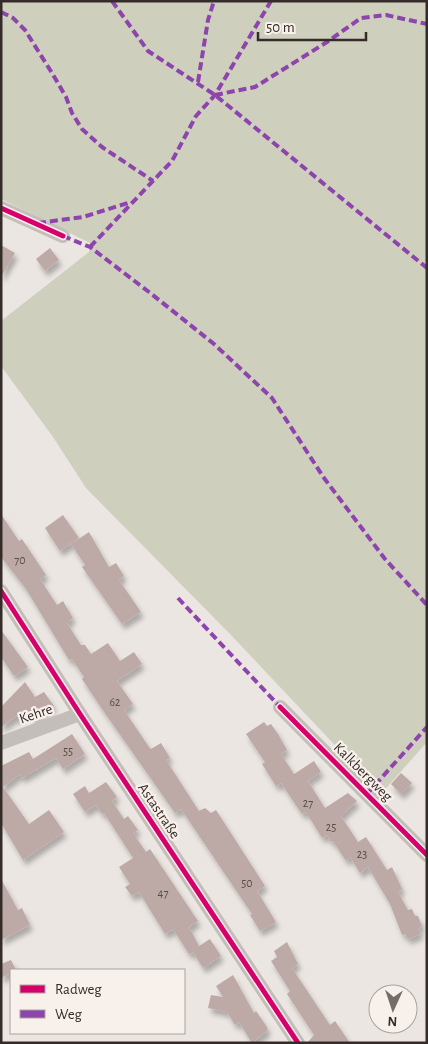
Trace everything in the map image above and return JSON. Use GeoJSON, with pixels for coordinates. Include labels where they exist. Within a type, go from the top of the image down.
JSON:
{"type":"FeatureCollection","features":[{"type":"Feature","properties":{"kind":"street"},"geometry":{"type":"LineString","coordinates":[[1,208],[63,236]]}},
{"type":"Feature","properties":{"kind":"street","name":"Astastraße"},"geometry":{"type":"LineString","coordinates":[[1,591],[80,714],[298,1043]]}},
{"type":"Feature","properties":{"kind":"street","name":"Kalkbergweg"},"geometry":{"type":"LineString","coordinates":[[280,707],[427,855]]}},
{"type":"Feature","properties":{"kind":"street","name":"Kehre"},"geometry":{"type":"LineString","coordinates":[[1,743],[80,714]]}},
{"type":"Feature","properties":{"kind":"green space"},"geometry":{"type":"Polygon","coordinates":[[[1,1],[427,1],[427,742],[381,794],[230,634],[86,488],[53,437],[1,366],[1,321],[89,252],[90,243],[1,199],[1,1]]]}},
{"type":"Feature","properties":{"kind":"building"},"geometry":{"type":"Polygon","coordinates":[[[1,245],[15,253],[1,277],[1,245]]]}},
{"type":"Feature","properties":{"kind":"building"},"geometry":{"type":"Polygon","coordinates":[[[50,248],[59,260],[45,271],[36,259],[50,248]]]}},
{"type":"Feature","properties":{"kind":"building"},"geometry":{"type":"Polygon","coordinates":[[[1,514],[19,541],[22,539],[46,575],[40,579],[57,605],[63,601],[73,618],[67,623],[81,645],[85,645],[91,654],[108,643],[120,661],[134,652],[142,664],[117,681],[133,704],[124,710],[151,749],[161,743],[170,758],[166,760],[199,811],[205,808],[211,813],[216,810],[265,886],[257,891],[276,922],[260,931],[250,915],[252,914],[181,809],[175,813],[102,709],[82,679],[84,677],[72,659],[69,660],[26,589],[1,557],[1,514]]]}},
{"type":"Feature","properties":{"kind":"building"},"geometry":{"type":"Polygon","coordinates":[[[63,515],[79,538],[60,551],[45,528],[63,515]]]}},
{"type":"Feature","properties":{"kind":"building"},"geometry":{"type":"Polygon","coordinates":[[[89,532],[109,567],[116,563],[124,576],[119,580],[141,612],[122,624],[82,567],[85,565],[71,544],[89,532]]]}},
{"type":"Feature","properties":{"kind":"building"},"geometry":{"type":"Polygon","coordinates":[[[1,630],[28,667],[14,676],[1,657],[1,630]]]}},
{"type":"Feature","properties":{"kind":"building"},"geometry":{"type":"Polygon","coordinates":[[[25,682],[35,697],[44,692],[54,706],[33,719],[29,712],[19,718],[17,716],[1,727],[1,707],[25,682]]]}},
{"type":"Feature","properties":{"kind":"building"},"geometry":{"type":"Polygon","coordinates":[[[264,722],[267,726],[271,724],[278,734],[287,750],[281,754],[294,774],[314,761],[321,772],[308,781],[325,808],[348,793],[357,801],[341,816],[358,842],[366,837],[387,870],[392,867],[402,889],[398,892],[408,910],[412,909],[415,916],[418,916],[422,926],[418,929],[421,934],[408,939],[405,934],[402,935],[390,904],[368,867],[360,873],[350,857],[346,861],[327,835],[322,838],[306,812],[302,814],[281,783],[276,786],[262,764],[265,762],[246,734],[264,722]]]}},
{"type":"Feature","properties":{"kind":"building"},"geometry":{"type":"Polygon","coordinates":[[[72,734],[85,754],[63,769],[56,758],[22,778],[20,774],[3,787],[29,824],[49,810],[64,832],[23,860],[1,823],[1,766],[29,752],[33,759],[72,734]]]}},
{"type":"Feature","properties":{"kind":"building"},"geometry":{"type":"Polygon","coordinates":[[[401,773],[412,783],[401,794],[391,784],[401,773]]]}},
{"type":"Feature","properties":{"kind":"building"},"geometry":{"type":"Polygon","coordinates":[[[106,782],[117,797],[112,801],[124,819],[128,816],[138,830],[133,833],[146,852],[150,849],[198,921],[189,927],[199,946],[210,939],[221,956],[203,968],[193,952],[189,954],[173,929],[165,934],[139,892],[132,896],[125,887],[130,884],[119,867],[133,858],[104,813],[102,814],[96,805],[85,812],[73,794],[85,786],[89,793],[106,782]]]}},
{"type":"Feature","properties":{"kind":"building"},"geometry":{"type":"Polygon","coordinates":[[[1,879],[18,910],[22,908],[30,925],[1,940],[1,879]]]}},
{"type":"Feature","properties":{"kind":"building"},"geometry":{"type":"Polygon","coordinates":[[[287,942],[298,964],[292,968],[330,1025],[335,1021],[350,1043],[307,1043],[314,1035],[287,994],[290,991],[271,961],[277,957],[274,951],[287,942]]]}},
{"type":"Feature","properties":{"kind":"building"},"geometry":{"type":"Polygon","coordinates":[[[11,960],[16,969],[10,969],[10,974],[1,978],[1,964],[11,960]]]}},
{"type":"Feature","properties":{"kind":"building"},"geometry":{"type":"Polygon","coordinates":[[[233,975],[254,1013],[256,1011],[267,1027],[267,1031],[252,1043],[239,1022],[235,1025],[227,1012],[208,1008],[211,995],[223,997],[216,986],[233,975]]]}},
{"type":"Feature","properties":{"kind":"marked path"},"geometry":{"type":"LineString","coordinates":[[112,1],[148,51],[215,95],[427,268]]}},
{"type":"Feature","properties":{"kind":"marked path"},"geometry":{"type":"LineString","coordinates":[[198,82],[208,20],[214,1]]}},
{"type":"Feature","properties":{"kind":"marked path"},"geometry":{"type":"LineString","coordinates":[[90,247],[172,161],[196,116],[215,95],[271,1]]}},
{"type":"Feature","properties":{"kind":"marked path"},"geometry":{"type":"LineString","coordinates":[[1,12],[13,18],[25,30],[66,97],[72,113],[82,129],[102,147],[153,181]]}},
{"type":"Feature","properties":{"kind":"marked path"},"geometry":{"type":"LineString","coordinates":[[215,95],[255,87],[327,42],[361,18],[386,15],[427,24]]}},
{"type":"Feature","properties":{"kind":"marked path"},"geometry":{"type":"LineString","coordinates":[[38,223],[83,217],[131,202]]}},
{"type":"Feature","properties":{"kind":"marked path"},"geometry":{"type":"LineString","coordinates":[[63,236],[90,247],[149,292],[214,344],[272,398],[324,478],[385,559],[427,605]]}},
{"type":"Feature","properties":{"kind":"marked path"},"geometry":{"type":"LineString","coordinates":[[178,598],[280,707]]}},
{"type":"Feature","properties":{"kind":"marked path"},"geometry":{"type":"LineString","coordinates":[[367,794],[427,727]]}},
{"type":"Feature","properties":{"kind":"cycle path"},"geometry":{"type":"LineString","coordinates":[[1,208],[63,236]]}},
{"type":"Feature","properties":{"kind":"cycle path"},"geometry":{"type":"LineString","coordinates":[[1,591],[80,714],[298,1043]]}},
{"type":"Feature","properties":{"kind":"cycle path"},"geometry":{"type":"LineString","coordinates":[[280,707],[427,855]]}}]}
